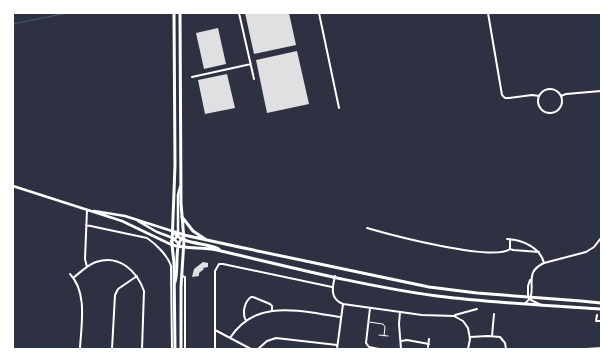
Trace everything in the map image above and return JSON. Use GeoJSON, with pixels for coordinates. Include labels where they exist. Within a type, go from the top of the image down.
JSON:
{"type":"FeatureCollection","features":[{"type":"Feature","properties":{"kind":"main road"},"geometry":{"type":"LineString","coordinates":[[174,13],[175,165],[172,229],[174,238],[175,349]]}},
{"type":"Feature","properties":{"kind":"main road"},"geometry":{"type":"LineString","coordinates":[[174,284],[177,274],[180,246],[184,237],[181,185],[180,13]]}},
{"type":"Feature","properties":{"kind":"main road"},"geometry":{"type":"LineString","coordinates":[[182,217],[193,231],[207,240]]}},
{"type":"Feature","properties":{"kind":"main road"},"geometry":{"type":"LineString","coordinates":[[172,229],[174,238],[183,253],[181,349]]}},
{"type":"Feature","properties":{"kind":"main road"},"geometry":{"type":"LineString","coordinates":[[174,238],[184,237],[207,240],[429,287],[529,298],[581,300],[601,303]]}},
{"type":"Feature","properties":{"kind":"main road"},"geometry":{"type":"LineString","coordinates":[[180,246],[184,237]]}},
{"type":"Feature","properties":{"kind":"main road"},"geometry":{"type":"LineString","coordinates":[[184,237],[214,246],[226,252]]}},
{"type":"Feature","properties":{"kind":"main road"},"geometry":{"type":"LineString","coordinates":[[180,246],[226,252],[335,276],[435,295],[481,301],[601,309]]}},
{"type":"Feature","properties":{"kind":"street"},"geometry":{"type":"LineString","coordinates":[[239,13],[254,79]]}},
{"type":"Feature","properties":{"kind":"street"},"geometry":{"type":"LineString","coordinates":[[319,13],[340,108]]}},
{"type":"Feature","properties":{"kind":"street"},"geometry":{"type":"LineString","coordinates":[[488,13],[502,95],[505,98],[532,95],[539,96]]}},
{"type":"Feature","properties":{"kind":"street"},"geometry":{"type":"LineString","coordinates":[[192,77],[251,64]]}},
{"type":"Feature","properties":{"kind":"street"},"geometry":{"type":"LineString","coordinates":[[549,89],[556,91],[561,96],[562,100],[560,107],[556,111],[551,113],[542,110],[539,107],[538,99],[542,92],[549,89]]}},
{"type":"Feature","properties":{"kind":"street"},"geometry":{"type":"LineString","coordinates":[[561,96],[566,94],[601,91]]}},
{"type":"Feature","properties":{"kind":"street"},"geometry":{"type":"LineString","coordinates":[[174,238],[178,195],[181,185]]}},
{"type":"Feature","properties":{"kind":"street"},"geometry":{"type":"LineString","coordinates":[[13,186],[122,221],[164,241],[174,238]]}},
{"type":"Feature","properties":{"kind":"street"},"geometry":{"type":"LineString","coordinates":[[87,210],[112,213],[172,229]]}},
{"type":"Feature","properties":{"kind":"street"},"geometry":{"type":"LineString","coordinates":[[87,210],[85,259],[87,267]]}},
{"type":"Feature","properties":{"kind":"street"},"geometry":{"type":"LineString","coordinates":[[134,219],[156,232],[174,238],[180,246]]}},
{"type":"Feature","properties":{"kind":"street"},"geometry":{"type":"LineString","coordinates":[[86,225],[147,238],[153,242],[169,261],[171,266],[172,349]]}},
{"type":"Feature","properties":{"kind":"street"},"geometry":{"type":"LineString","coordinates":[[367,228],[412,241],[445,247],[503,253],[510,249],[523,252],[539,252]]}},
{"type":"Feature","properties":{"kind":"street"},"geometry":{"type":"LineString","coordinates":[[529,298],[528,286],[534,270],[544,263],[586,252],[594,247],[601,238]]}},
{"type":"Feature","properties":{"kind":"street"},"geometry":{"type":"LineString","coordinates":[[510,249],[509,239],[527,244],[539,252],[544,263]]}},
{"type":"Feature","properties":{"kind":"street"},"geometry":{"type":"LineString","coordinates":[[73,278],[87,267],[104,260],[114,260],[130,268],[137,276],[144,291],[142,349]]}},
{"type":"Feature","properties":{"kind":"street"},"geometry":{"type":"LineString","coordinates":[[215,349],[215,271],[217,265],[223,264],[332,287]]}},
{"type":"Feature","properties":{"kind":"street"},"geometry":{"type":"LineString","coordinates":[[70,274],[80,292],[82,301],[80,349]]}},
{"type":"Feature","properties":{"kind":"street"},"geometry":{"type":"LineString","coordinates":[[112,349],[115,295],[118,289],[137,276]]}},
{"type":"Feature","properties":{"kind":"street"},"geometry":{"type":"LineString","coordinates":[[182,276],[185,277],[185,349]]}},
{"type":"Feature","properties":{"kind":"street"},"geometry":{"type":"LineString","coordinates":[[335,276],[332,292],[334,298],[343,304],[422,315],[454,316],[477,309]]}},
{"type":"Feature","properties":{"kind":"street"},"geometry":{"type":"LineString","coordinates":[[523,304],[529,298],[532,287],[531,279]]}},
{"type":"Feature","properties":{"kind":"street"},"geometry":{"type":"LineString","coordinates":[[246,321],[244,317],[244,309],[246,302],[251,297],[270,304],[272,306],[272,310]]}},
{"type":"Feature","properties":{"kind":"street"},"geometry":{"type":"LineString","coordinates":[[529,298],[543,305]]}},
{"type":"Feature","properties":{"kind":"street"},"geometry":{"type":"LineString","coordinates":[[337,349],[343,304]]}},
{"type":"Feature","properties":{"kind":"street"},"geometry":{"type":"LineString","coordinates":[[370,308],[367,344],[369,347],[380,349]]}},
{"type":"Feature","properties":{"kind":"street"},"geometry":{"type":"LineString","coordinates":[[230,338],[246,321],[257,314],[272,310],[282,309],[341,317]]}},
{"type":"Feature","properties":{"kind":"street"},"geometry":{"type":"LineString","coordinates":[[400,312],[398,322],[401,349]]}},
{"type":"Feature","properties":{"kind":"street"},"geometry":{"type":"LineString","coordinates":[[492,336],[494,314]]}},
{"type":"Feature","properties":{"kind":"street"},"geometry":{"type":"LineString","coordinates":[[597,314],[596,321],[601,321]]}},
{"type":"Feature","properties":{"kind":"street"},"geometry":{"type":"LineString","coordinates":[[454,316],[461,319],[468,328],[470,337],[468,349]]}},
{"type":"Feature","properties":{"kind":"street"},"geometry":{"type":"LineString","coordinates":[[215,330],[251,349]]}},
{"type":"Feature","properties":{"kind":"street"},"geometry":{"type":"LineString","coordinates":[[470,337],[492,336],[502,338],[506,349]]}},
{"type":"Feature","properties":{"kind":"street"},"geometry":{"type":"LineString","coordinates":[[258,349],[267,341],[276,338],[337,346]]}},
{"type":"Feature","properties":{"kind":"street"},"geometry":{"type":"LineString","coordinates":[[428,347],[429,339]]}},
{"type":"Feature","properties":{"kind":"street"},"geometry":{"type":"LineString","coordinates":[[401,341],[407,340],[429,344]]}},
{"type":"Feature","properties":{"kind":"street"},"geometry":{"type":"LineString","coordinates":[[588,349],[601,348]]}},
{"type":"Feature","properties":{"kind":"lane"},"geometry":{"type":"LineString","coordinates":[[369,322],[384,325],[384,336]]}},
{"type":"Feature","properties":{"kind":"lane"},"geometry":{"type":"LineString","coordinates":[[379,335],[388,336]]}},
{"type":"Feature","properties":{"kind":"building"},"geometry":{"type":"Polygon","coordinates":[[[245,13],[289,13],[296,45],[254,54],[245,13]]]}},
{"type":"Feature","properties":{"kind":"building"},"geometry":{"type":"Polygon","coordinates":[[[218,28],[226,64],[204,69],[196,33],[218,28]]]}},
{"type":"Feature","properties":{"kind":"building"},"geometry":{"type":"Polygon","coordinates":[[[297,51],[309,104],[267,113],[256,60],[297,51]]]}},
{"type":"Feature","properties":{"kind":"building"},"geometry":{"type":"Polygon","coordinates":[[[227,74],[235,108],[205,114],[198,80],[227,74]]]}},
{"type":"Feature","properties":{"kind":"building"},"geometry":{"type":"Polygon","coordinates":[[[203,262],[208,263],[208,267],[203,268],[204,269],[199,273],[199,276],[192,277],[194,269],[203,262]]]}},
{"type":"Feature","properties":{"kind":"waterway"},"geometry":{"type":"LineString","coordinates":[[13,24],[67,13]]}}]}
